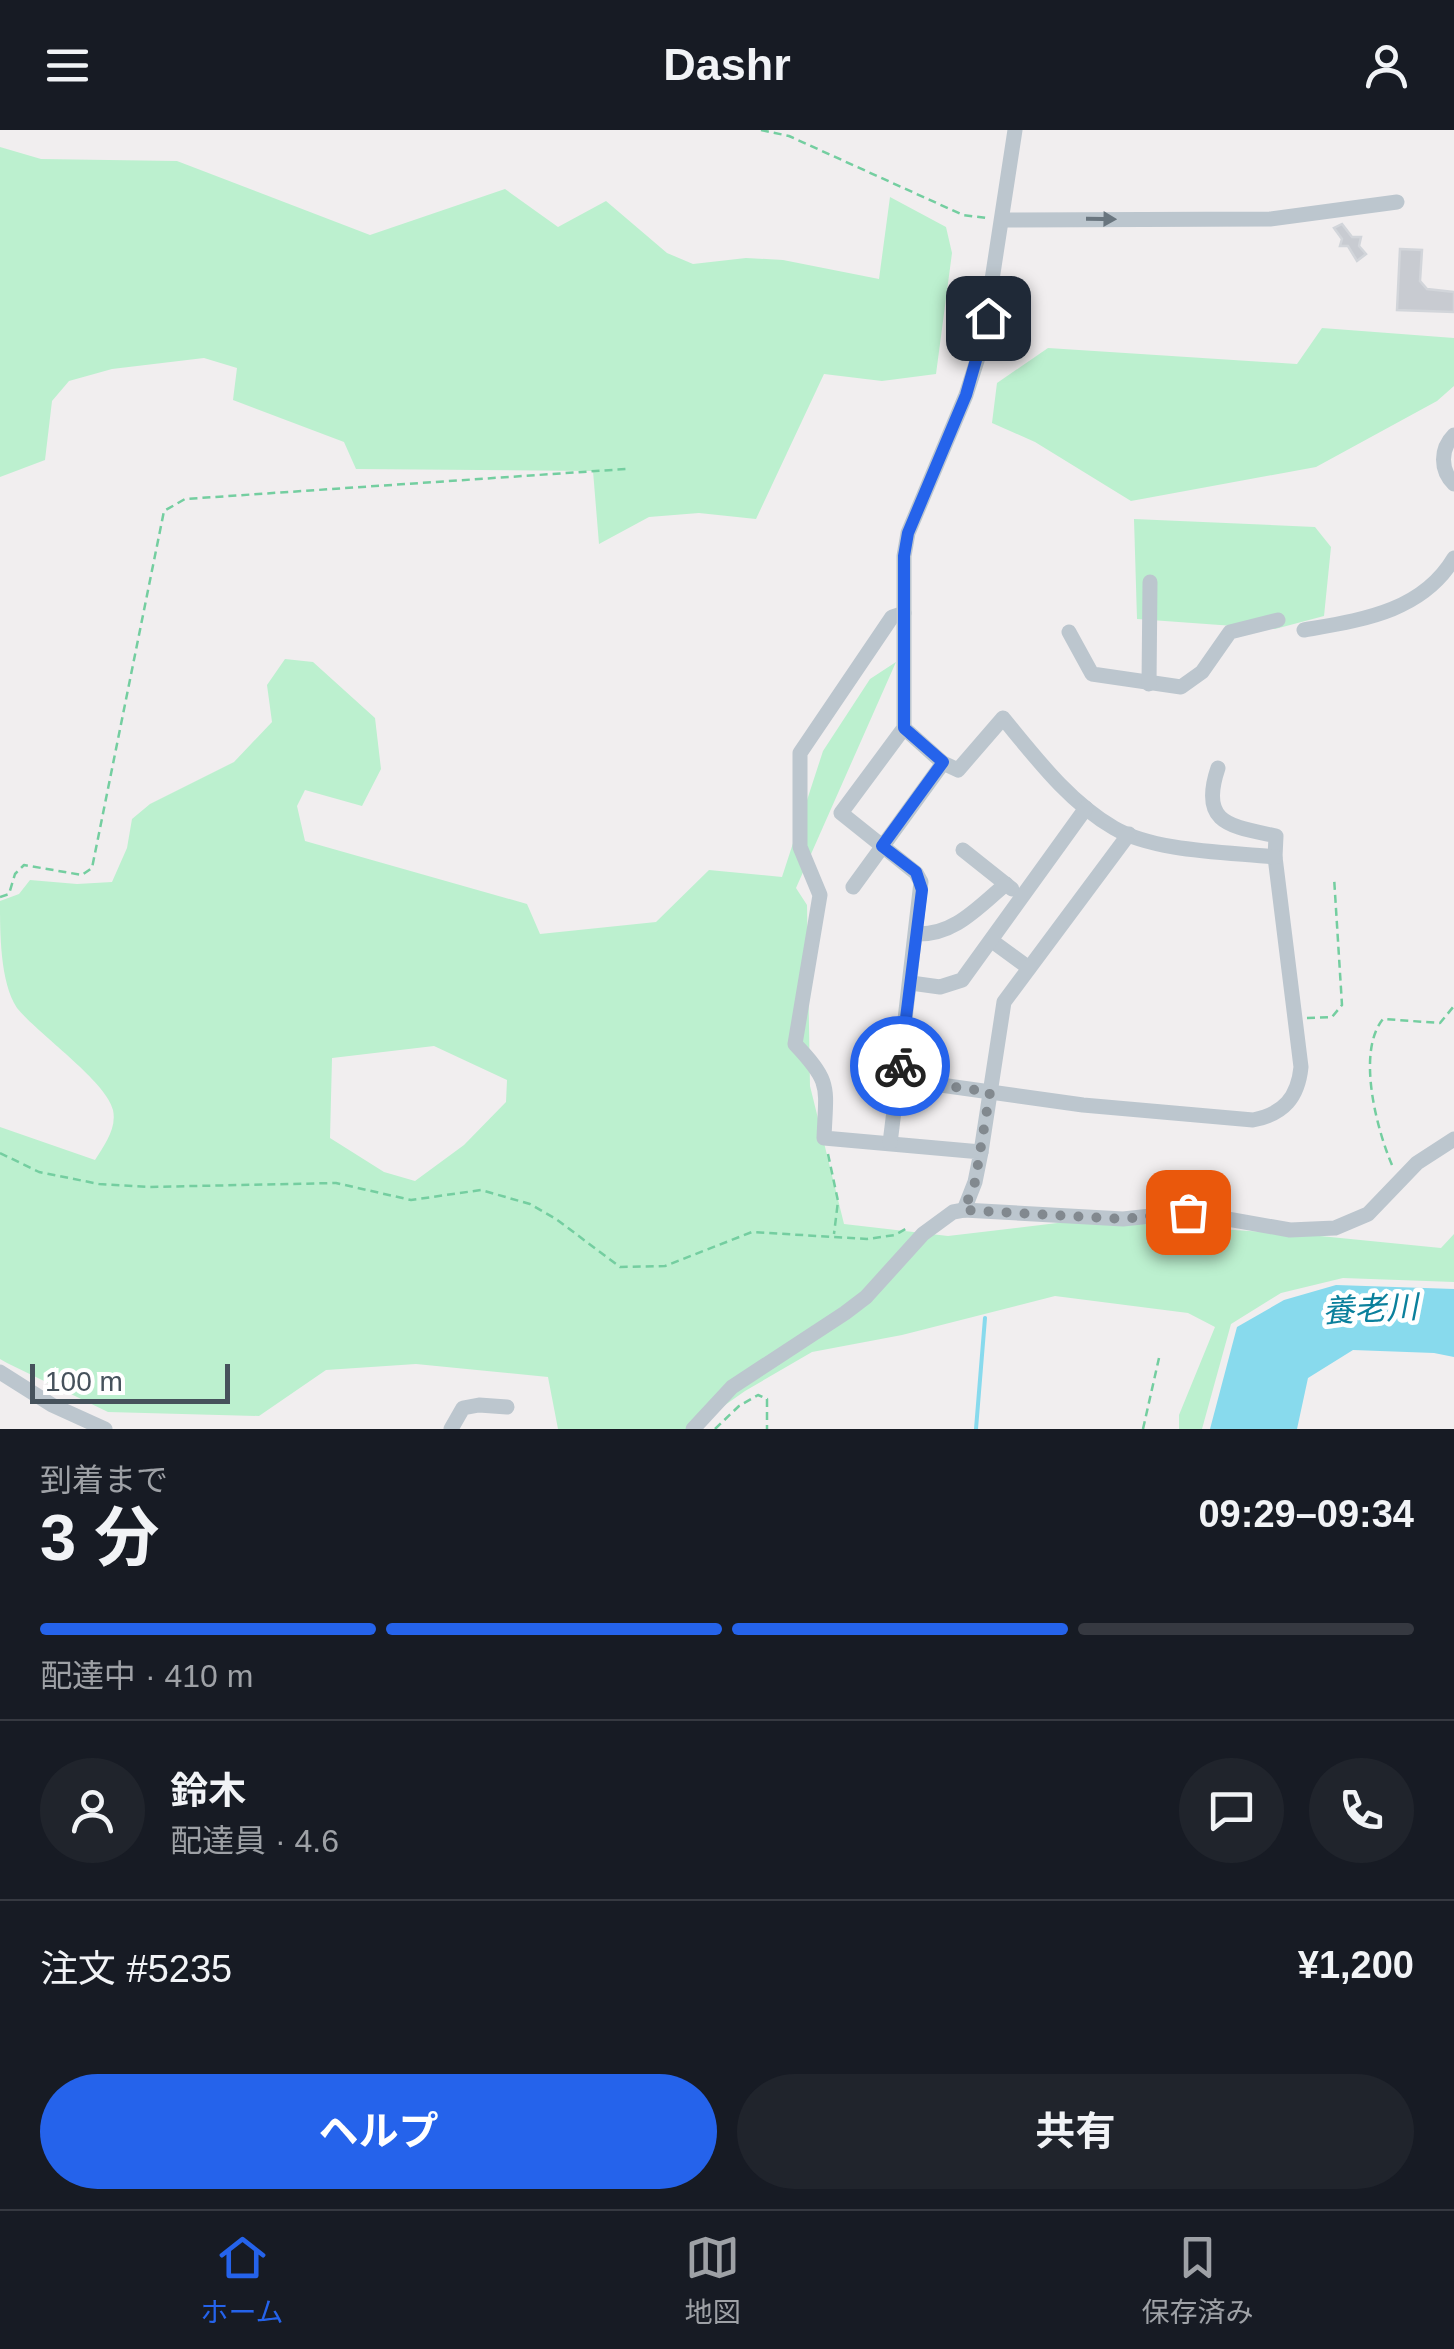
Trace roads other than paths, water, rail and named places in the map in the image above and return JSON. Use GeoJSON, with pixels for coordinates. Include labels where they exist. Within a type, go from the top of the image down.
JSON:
{"type":"FeatureCollection","features":[{"type":"Feature","properties":{"kind":"street"},"geometry":{"type":"LineString","coordinates":[[890,1143],[921,882],[916,872],[842,813],[904,728],[904,556],[908,533],[974,371],[988,318],[1015,130]]}},
{"type":"Feature","properties":{"kind":"street"},"geometry":{"type":"LineString","coordinates":[[1004,220],[1270,218],[1396,202]]}},
{"type":"Feature","properties":{"kind":"street"},"geometry":{"type":"LineString","coordinates":[[1454,434],[1443,453],[1443,466],[1454,484]]}},
{"type":"Feature","properties":{"kind":"street"},"geometry":{"type":"LineString","coordinates":[[1304,630],[1374,618],[1405,604],[1436,581],[1454,558]]}},
{"type":"Feature","properties":{"kind":"street"},"geometry":{"type":"LineString","coordinates":[[1150,582],[1150,684]]}},
{"type":"Feature","properties":{"kind":"street"},"geometry":{"type":"LineString","coordinates":[[904,614],[892,617],[800,753],[800,848],[820,895],[795,1044],[821,1072],[826,1089],[824,1138],[981,1152]]}},
{"type":"Feature","properties":{"kind":"street"},"geometry":{"type":"LineString","coordinates":[[1069,632],[1092,674],[1185,686],[1202,672],[1230,632],[1278,620]]}},
{"type":"Feature","properties":{"kind":"street"},"geometry":{"type":"LineString","coordinates":[[904,728],[943,762],[952,768],[962,767],[1003,718],[1072,797],[1116,830],[1184,847],[1275,857]]}},
{"type":"Feature","properties":{"kind":"street"},"geometry":{"type":"LineString","coordinates":[[852,887],[943,762]]}},
{"type":"Feature","properties":{"kind":"street"},"geometry":{"type":"LineString","coordinates":[[898,1079],[1102,1107],[1253,1120],[1268,1117],[1291,1101],[1299,1087],[1301,1067],[1275,857],[1276,836],[1218,818],[1211,803],[1218,768]]}},
{"type":"Feature","properties":{"kind":"street"},"geometry":{"type":"LineString","coordinates":[[911,983],[940,987],[962,980],[1086,808]]}},
{"type":"Feature","properties":{"kind":"street"},"geometry":{"type":"LineString","coordinates":[[964,1210],[981,1152],[1004,1002],[1129,834]]}},
{"type":"Feature","properties":{"kind":"street"},"geometry":{"type":"LineString","coordinates":[[963,850],[1023,898]]}},
{"type":"Feature","properties":{"kind":"street"},"geometry":{"type":"LineString","coordinates":[[917,934],[937,934],[955,926],[1006,884]]}},
{"type":"Feature","properties":{"kind":"street"},"geometry":{"type":"LineString","coordinates":[[992,941],[1029,968]]}},
{"type":"Feature","properties":{"kind":"street"},"geometry":{"type":"LineString","coordinates":[[694,1429],[732,1387],[866,1296],[923,1234],[953,1212],[1123,1219],[1188,1212],[1290,1230],[1335,1228],[1368,1214],[1417,1163],[1454,1139]]}},
{"type":"Feature","properties":{"kind":"street"},"geometry":{"type":"LineString","coordinates":[[0,1372],[52,1405],[105,1429]]}},
{"type":"Feature","properties":{"kind":"street"},"geometry":{"type":"LineString","coordinates":[[451,1429],[463,1408],[506,1407]]}},
{"type":"Feature","properties":{"kind":"water","name":"養老川"},"geometry":{"type":"Polygon","coordinates":[[[1336,1285],[1454,1289],[1454,1357],[1353,1350],[1308,1378],[1297,1429],[1210,1429],[1237,1327],[1284,1300],[1336,1285]]]}},
{"type":"Feature","properties":{"kind":"waterway"},"geometry":{"type":"LineString","coordinates":[[976,1429],[985,1318]]}}]}
